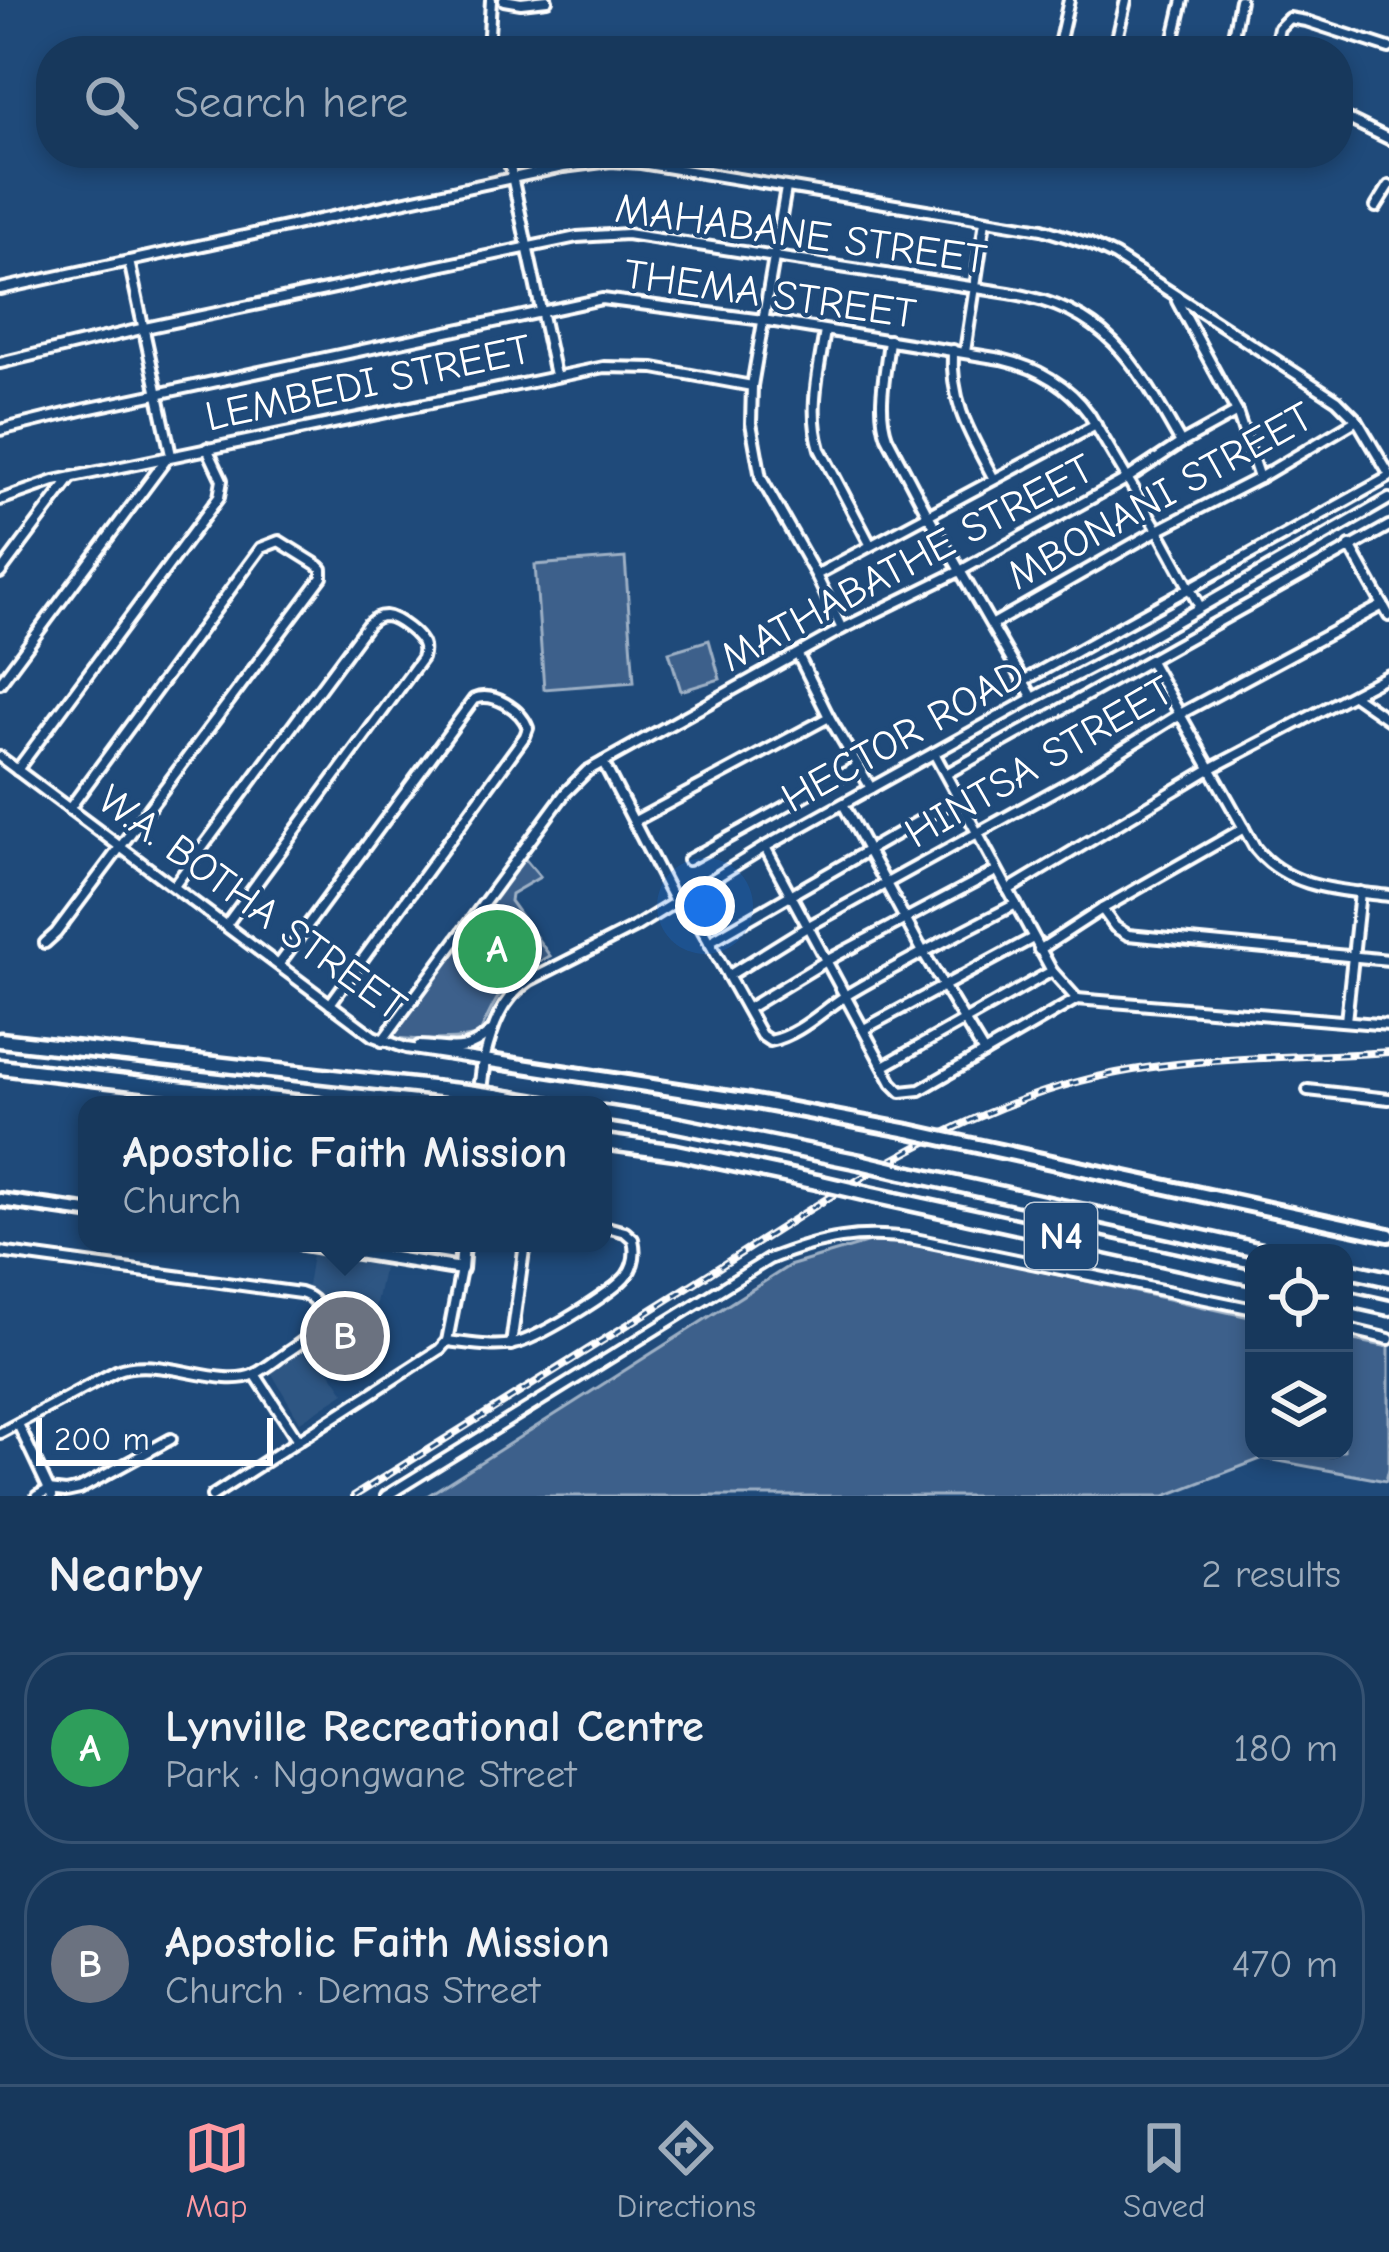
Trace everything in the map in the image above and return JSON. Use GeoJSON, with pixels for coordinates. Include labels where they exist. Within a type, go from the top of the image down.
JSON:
{"type":"FeatureCollection","features":[{"type":"Feature","properties":{"kind":"highway"},"geometry":{"type":"LineString","coordinates":[[0,1040],[495,1096]]}},
{"type":"Feature","properties":{"kind":"highway"},"geometry":{"type":"LineString","coordinates":[[0,1066],[245,1096]]}},
{"type":"Feature","properties":{"kind":"highway","name":"N4"},"geometry":{"type":"LineString","coordinates":[[612,1115],[860,1162],[1245,1247]]}},
{"type":"Feature","properties":{"kind":"highway","name":"N4"},"geometry":{"type":"LineString","coordinates":[[612,1143],[817,1182],[1245,1276]]}},
{"type":"Feature","properties":{"kind":"highway"},"geometry":{"type":"LineString","coordinates":[[1353,1300],[1389,1308]]}},
{"type":"Feature","properties":{"kind":"main road"},"geometry":{"type":"LineString","coordinates":[[479,1096],[484,1060],[908,1131],[1389,1235]]}},
{"type":"Feature","properties":{"kind":"main road"},"geometry":{"type":"LineString","coordinates":[[0,1200],[78,1211]]}},
{"type":"Feature","properties":{"kind":"main road"},"geometry":{"type":"LineString","coordinates":[[353,1252],[460,1269],[462,1252]]}},
{"type":"Feature","properties":{"kind":"street"},"geometry":{"type":"LineString","coordinates":[[489,36],[491,0]]}},
{"type":"Feature","properties":{"kind":"street"},"geometry":{"type":"LineString","coordinates":[[504,0],[547,0]]}},
{"type":"Feature","properties":{"kind":"street"},"geometry":{"type":"LineString","coordinates":[[1061,36],[1069,0]]}},
{"type":"Feature","properties":{"kind":"street"},"geometry":{"type":"LineString","coordinates":[[1118,36],[1126,0]]}},
{"type":"Feature","properties":{"kind":"street"},"geometry":{"type":"LineString","coordinates":[[1175,36],[1183,0]]}},
{"type":"Feature","properties":{"kind":"street"},"geometry":{"type":"LineString","coordinates":[[1233,36],[1240,0]]}},
{"type":"Feature","properties":{"kind":"street"},"geometry":{"type":"LineString","coordinates":[[1277,36],[1289,18],[1389,48]]}},
{"type":"Feature","properties":{"kind":"street"},"geometry":{"type":"LineString","coordinates":[[1353,121],[1389,139]]}},
{"type":"Feature","properties":{"kind":"street"},"geometry":{"type":"LineString","coordinates":[[511,168],[555,375]]}},
{"type":"Feature","properties":{"kind":"street"},"geometry":{"type":"LineString","coordinates":[[0,289],[563,168]]}},
{"type":"Feature","properties":{"kind":"street"},"geometry":{"type":"LineString","coordinates":[[665,168],[1042,229],[1090,244],[1337,400],[1357,420],[1389,475]]}},
{"type":"Feature","properties":{"kind":"street"},"geometry":{"type":"LineString","coordinates":[[1376,206],[1389,186]]}},
{"type":"Feature","properties":{"kind":"street"},"geometry":{"type":"LineString","coordinates":[[786,188],[752,386],[751,422],[761,478],[842,629]]}},
{"type":"Feature","properties":{"kind":"street"},"geometry":{"type":"LineString","coordinates":[[965,352],[985,221]]}},
{"type":"Feature","properties":{"kind":"street","name":"MAHABANE STREET"},"geometry":{"type":"LineString","coordinates":[[0,363],[577,237],[627,234],[1049,302],[1107,336],[1135,364],[1180,443]]}},
{"type":"Feature","properties":{"kind":"street"},"geometry":{"type":"LineString","coordinates":[[0,683],[170,456],[129,261]]}},
{"type":"Feature","properties":{"kind":"street"},"geometry":{"type":"LineString","coordinates":[[1174,296],[1237,412],[1259,478]]}},
{"type":"Feature","properties":{"kind":"street","name":"THEMA STREET"},"geometry":{"type":"LineString","coordinates":[[0,430],[588,302],[614,299],[763,320],[965,352],[1017,363],[1057,382],[1081,402],[1096,425],[1200,607]]}},
{"type":"Feature","properties":{"kind":"street"},"geometry":{"type":"LineString","coordinates":[[824,331],[815,432],[870,544]]}},
{"type":"Feature","properties":{"kind":"street"},"geometry":{"type":"LineString","coordinates":[[889,340],[883,425],[927,513],[1033,698]]}},
{"type":"Feature","properties":{"kind":"street"},"geometry":{"type":"LineString","coordinates":[[952,350],[958,408],[994,479]]}},
{"type":"Feature","properties":{"kind":"street","name":"LEMBEDI STREET"},"geometry":{"type":"LineString","coordinates":[[0,500],[71,477],[604,367],[640,367],[752,386]]}},
{"type":"Feature","properties":{"kind":"street","name":"MATHABATHE STREET"},"geometry":{"type":"LineString","coordinates":[[382,1041],[579,778],[842,629],[960,571],[1128,478],[1237,412]]}},
{"type":"Feature","properties":{"kind":"street","name":"MBONANI STREET"},"geometry":{"type":"LineString","coordinates":[[992,624],[1357,420]]}},
{"type":"Feature","properties":{"kind":"street"},"geometry":{"type":"LineString","coordinates":[[816,575],[1096,425]]}},
{"type":"Feature","properties":{"kind":"street"},"geometry":{"type":"LineString","coordinates":[[17,770],[219,497],[222,480],[207,448]]}},
{"type":"Feature","properties":{"kind":"street","name":"HECTOR ROAD"},"geometry":{"type":"LineString","coordinates":[[1023,682],[1389,475]]}},
{"type":"Feature","properties":{"kind":"street"},"geometry":{"type":"LineString","coordinates":[[0,573],[71,477]]}},
{"type":"Feature","properties":{"kind":"street","name":"HECTOR ROAD"},"geometry":{"type":"LineString","coordinates":[[484,1060],[504,1004],[518,988],[1389,499]]}},
{"type":"Feature","properties":{"kind":"street","name":"HECTOR ROAD"},"geometry":{"type":"LineString","coordinates":[[946,774],[1389,526]]}},
{"type":"Feature","properties":{"kind":"street"},"geometry":{"type":"LineString","coordinates":[[45,943],[322,577],[322,569],[280,541],[261,548],[69,809]]}},
{"type":"Feature","properties":{"kind":"street"},"geometry":{"type":"LineString","coordinates":[[1350,546],[1389,616]]}},
{"type":"Feature","properties":{"kind":"street","name":"HINTSA STREET"},"geometry":{"type":"LineString","coordinates":[[728,976],[977,836],[1180,714],[1383,605]]}},
{"type":"Feature","properties":{"kind":"street"},"geometry":{"type":"LineString","coordinates":[[174,886],[367,625],[377,617],[392,618],[423,643],[422,658],[226,925]]}},
{"type":"Feature","properties":{"kind":"street"},"geometry":{"type":"LineString","coordinates":[[798,656],[871,788]]}},
{"type":"Feature","properties":{"kind":"street"},"geometry":{"type":"LineString","coordinates":[[1150,661],[1264,860],[1302,882],[1389,896]]}},
{"type":"Feature","properties":{"kind":"street"},"geometry":{"type":"LineString","coordinates":[[1008,890],[1210,769],[1389,675]]}},
{"type":"Feature","properties":{"kind":"street"},"geometry":{"type":"LineString","coordinates":[[280,964],[478,695],[493,696],[523,716],[527,733],[330,1004]]}},
{"type":"Feature","properties":{"kind":"street"},"geometry":{"type":"LineString","coordinates":[[1353,695],[1389,720]]}},
{"type":"Feature","properties":{"kind":"street"},"geometry":{"type":"LineString","coordinates":[[635,821],[829,717]]}},
{"type":"Feature","properties":{"kind":"street"},"geometry":{"type":"LineString","coordinates":[[934,753],[1039,950],[1077,999]]}},
{"type":"Feature","properties":{"kind":"street","name":"W.A. BOTHA STREET"},"geometry":{"type":"LineString","coordinates":[[0,757],[382,1041],[484,1060]]}},
{"type":"Feature","properties":{"kind":"street"},"geometry":{"type":"LineString","coordinates":[[603,762],[680,900],[761,1035],[770,1041],[787,1036],[844,996],[1016,904]]}},
{"type":"Feature","properties":{"kind":"street","name":"HECTOR ROAD"},"geometry":{"type":"LineString","coordinates":[[688,860],[858,766]]}},
{"type":"Feature","properties":{"kind":"street"},"geometry":{"type":"LineString","coordinates":[[709,942],[958,798]]}},
{"type":"Feature","properties":{"kind":"street"},"geometry":{"type":"LineString","coordinates":[[843,803],[984,1053]]}},
{"type":"Feature","properties":{"kind":"street"},"geometry":{"type":"LineString","coordinates":[[1039,950],[1244,828]]}},
{"type":"Feature","properties":{"kind":"street"},"geometry":{"type":"LineString","coordinates":[[765,847],[901,1092],[914,1093],[1077,999],[1389,1025]]}},
{"type":"Feature","properties":{"kind":"street"},"geometry":{"type":"LineString","coordinates":[[747,1009],[826,961],[996,871]]}},
{"type":"Feature","properties":{"kind":"street"},"geometry":{"type":"LineString","coordinates":[[1346,1021],[1360,892]]}},
{"type":"Feature","properties":{"kind":"street"},"geometry":{"type":"LineString","coordinates":[[1102,909],[1128,935],[1389,960]]}},
{"type":"Feature","properties":{"kind":"street"},"geometry":{"type":"LineString","coordinates":[[865,1029],[1033,938]]}},
{"type":"Feature","properties":{"kind":"street"},"geometry":{"type":"LineString","coordinates":[[884,1066],[1052,971]]}},
{"type":"Feature","properties":{"kind":"street"},"geometry":{"type":"LineString","coordinates":[[406,1048],[463,1049],[492,1031]]}},
{"type":"Feature","properties":{"kind":"street"},"geometry":{"type":"LineString","coordinates":[[1308,1090],[1389,1099]]}},
{"type":"Feature","properties":{"kind":"street"},"geometry":{"type":"LineString","coordinates":[[447,1341],[511,1345],[536,1336],[627,1276],[635,1253],[633,1239],[612,1228]]}},
{"type":"Feature","properties":{"kind":"street"},"geometry":{"type":"LineString","coordinates":[[386,1496],[769,1259],[845,1237],[877,1234],[915,1239],[1245,1307]]}},
{"type":"Feature","properties":{"kind":"street"},"geometry":{"type":"LineString","coordinates":[[0,1252],[308,1295],[319,1308],[308,1338],[255,1374],[225,1377],[130,1366],[0,1433]]}},
{"type":"Feature","properties":{"kind":"street"},"geometry":{"type":"LineString","coordinates":[[511,1345],[524,1252]]}},
{"type":"Feature","properties":{"kind":"street"},"geometry":{"type":"LineString","coordinates":[[212,1496],[430,1357],[447,1341],[460,1269]]}},
{"type":"Feature","properties":{"kind":"street"},"geometry":{"type":"LineString","coordinates":[[1353,1330],[1389,1339]]}},
{"type":"Feature","properties":{"kind":"street"},"geometry":{"type":"LineString","coordinates":[[255,1374],[298,1440]]}},
{"type":"Feature","properties":{"kind":"street"},"geometry":{"type":"LineString","coordinates":[[18,1424],[50,1493]]}},
{"type":"Feature","properties":{"kind":"street"},"geometry":{"type":"LineString","coordinates":[[37,1496],[80,1489],[171,1439]]}},
{"type":"Feature","properties":{"kind":"shaded area"},"geometry":{"type":"Polygon","coordinates":[[[625,558],[634,682],[544,689],[535,565],[625,558]]]}},
{"type":"Feature","properties":{"kind":"shaded area"},"geometry":{"type":"Polygon","coordinates":[[[709,640],[720,679],[681,691],[669,652],[709,640]]]}},
{"type":"Feature","properties":{"kind":"shaded area"},"geometry":{"type":"Polygon","coordinates":[[[524,858],[540,877],[511,894],[510,901],[550,956],[506,987],[479,1035],[430,1040],[382,1035],[524,858]]]}},
{"type":"Feature","properties":{"kind":"shaded area"},"geometry":{"type":"Polygon","coordinates":[[[886,1237],[1245,1316],[1245,1460],[1258,1460],[1165,1496],[427,1496],[789,1266],[886,1237]]]}},
{"type":"Feature","properties":{"kind":"shaded area"},"geometry":{"type":"Polygon","coordinates":[[[312,1255],[384,1265],[375,1308],[330,1303],[307,1286],[312,1255]]]}},
{"type":"Feature","properties":{"kind":"shaded area"},"geometry":{"type":"Polygon","coordinates":[[[1353,1340],[1389,1347],[1386,1481],[1274,1460],[1353,1460],[1353,1340]]]}},
{"type":"Feature","properties":{"kind":"shaded area"},"geometry":{"type":"Polygon","coordinates":[[[311,1344],[345,1393],[300,1422],[271,1372],[311,1344]]]}},
{"type":"Feature","properties":{"kind":"railway"},"geometry":{"type":"LineString","coordinates":[[354,1496],[843,1189],[982,1115],[1081,1081],[1157,1066],[1389,1052]]}},
{"type":"Feature","properties":{"kind":"place","name":"Lynville Recreational Centre"},"geometry":{"type":"Point","coordinates":[497,949]}},
{"type":"Feature","properties":{"kind":"place","name":"Apostolic Faith Mission"},"geometry":{"type":"Point","coordinates":[345,1336]}}]}
